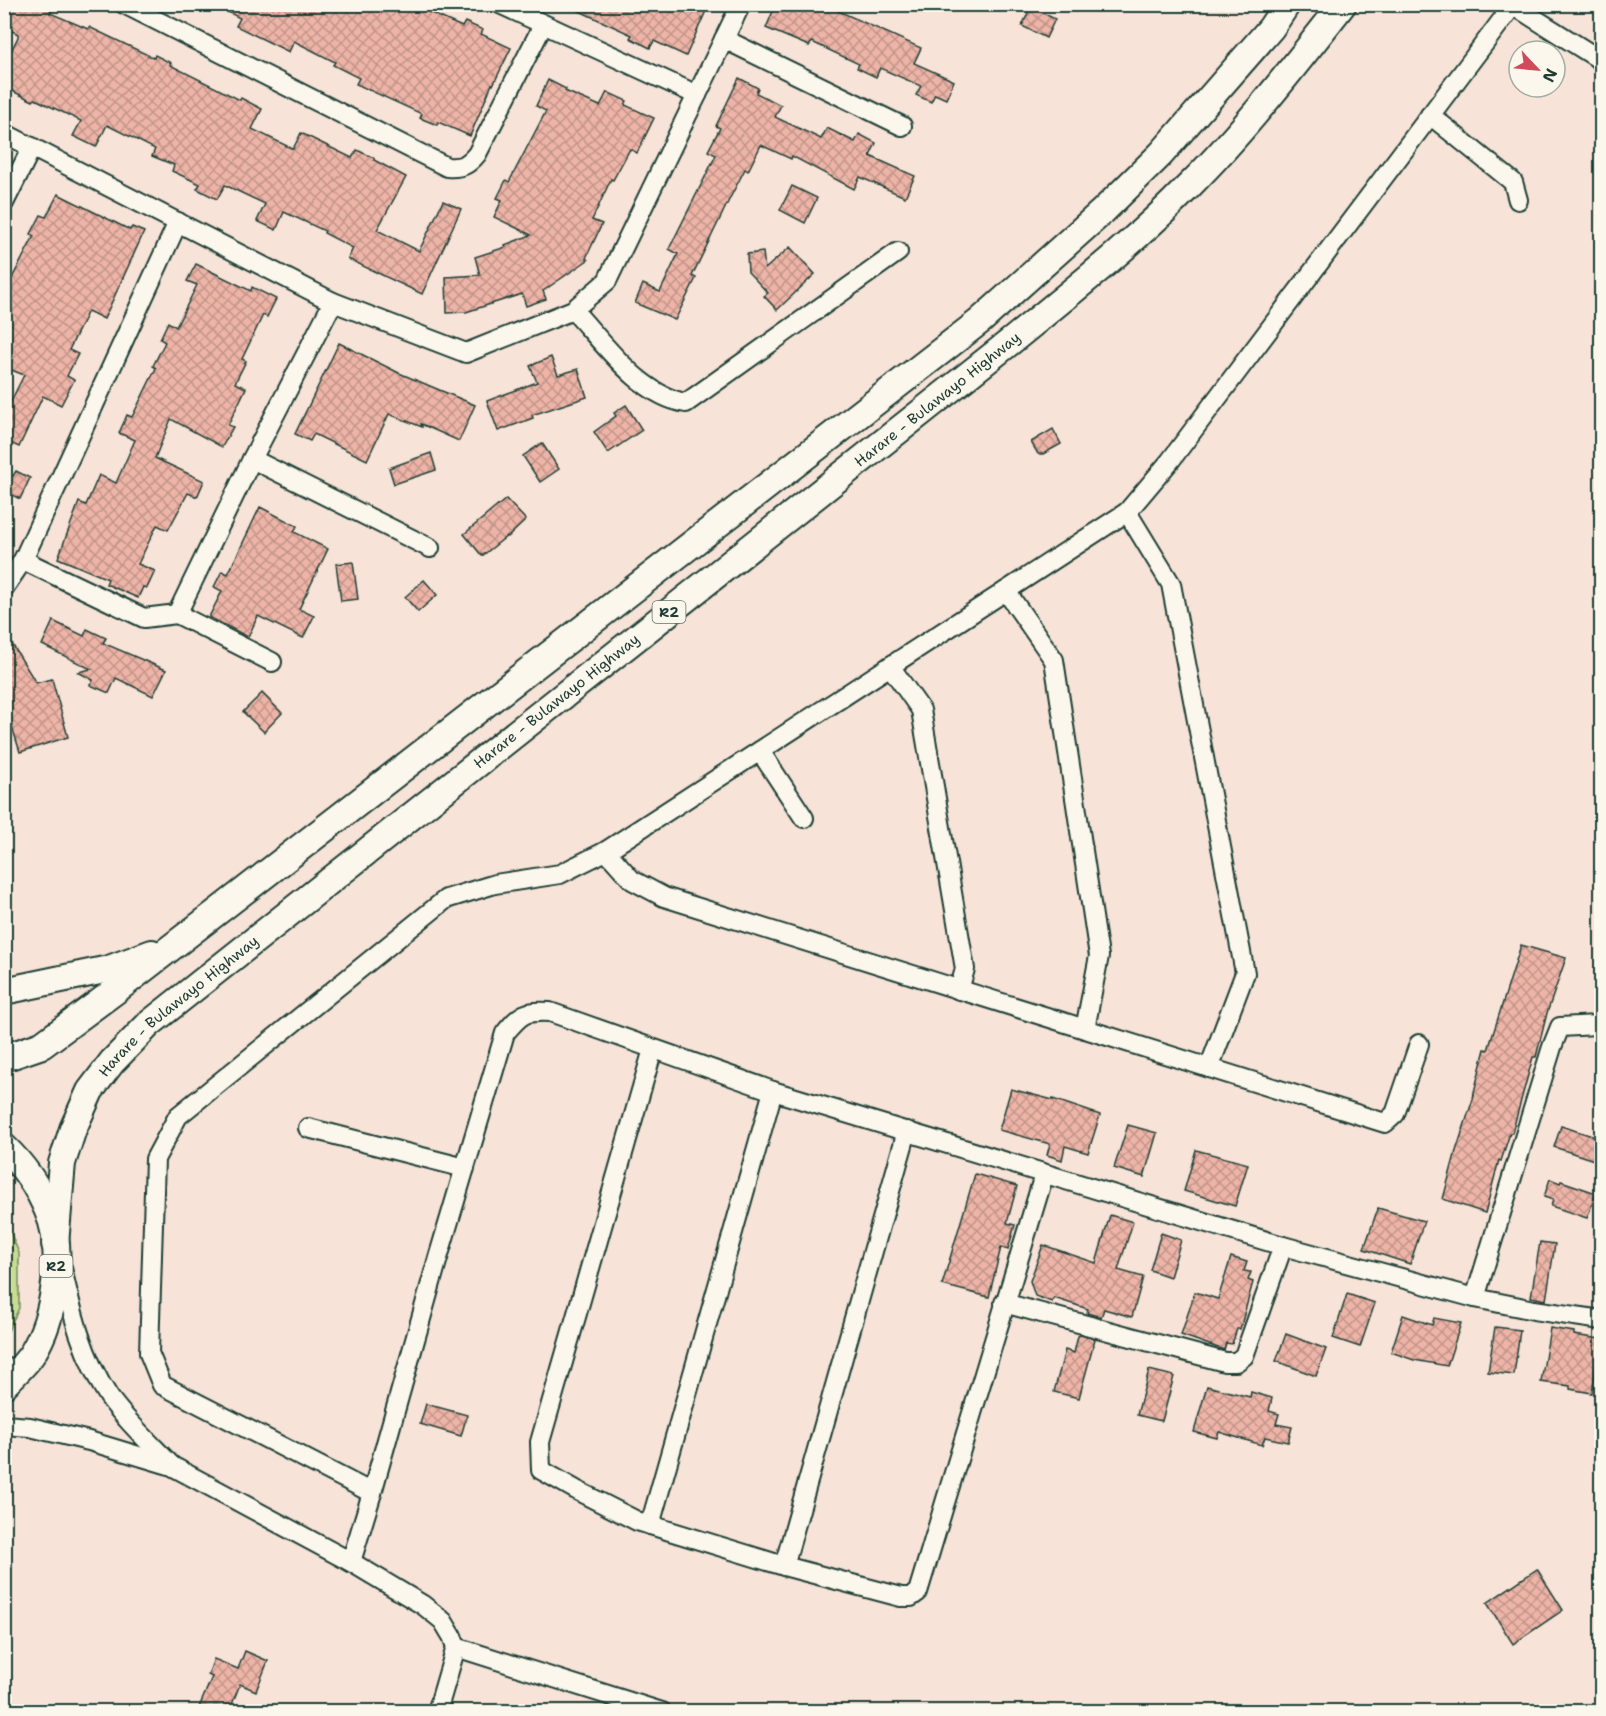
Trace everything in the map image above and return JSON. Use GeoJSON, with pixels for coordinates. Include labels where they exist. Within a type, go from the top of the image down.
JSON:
{"type":"FeatureCollection","features":[{"type":"Feature","properties":{"kind":"highway","name":"R2"},"geometry":{"type":"LineString","coordinates":[[4,1058],[42,1045],[179,942],[980,321],[1104,211],[1161,154],[1270,28],[1287,4]]}},
{"type":"Feature","properties":{"kind":"highway","name":"Harare - Bulawayo Highway"},"geometry":{"type":"LineString","coordinates":[[4,1385],[32,1353],[46,1323],[56,1282],[55,1244],[62,1163],[73,1130],[96,1084],[112,1062],[149,1024],[1088,279],[1191,185],[1282,81],[1343,4]]}},
{"type":"Feature","properties":{"kind":"highway"},"geometry":{"type":"LineString","coordinates":[[4,991],[109,969],[179,942]]}},
{"type":"Feature","properties":{"kind":"highway","name":"Harare - Bulawayo Highway"},"geometry":{"type":"LineString","coordinates":[[4,1147],[26,1168],[49,1213],[55,1244]]}},
{"type":"Feature","properties":{"kind":"street"},"geometry":{"type":"LineString","coordinates":[[124,4],[447,167],[456,168],[463,167],[477,154],[543,26]]}},
{"type":"Feature","properties":{"kind":"street"},"geometry":{"type":"LineString","coordinates":[[500,4],[543,26],[697,95]]}},
{"type":"Feature","properties":{"kind":"street"},"geometry":{"type":"LineString","coordinates":[[4,133],[333,302],[466,353],[573,310],[607,282],[741,4]]}},
{"type":"Feature","properties":{"kind":"street"},"geometry":{"type":"LineString","coordinates":[[372,1493],[162,1385],[149,1353],[155,1160],[178,1116],[446,899],[495,884],[561,874],[606,851],[1127,512],[1170,461],[1513,5],[1602,62]]}},
{"type":"Feature","properties":{"kind":"street"},"geometry":{"type":"LineString","coordinates":[[724,39],[902,126]]}},
{"type":"Feature","properties":{"kind":"street"},"geometry":{"type":"LineString","coordinates":[[1430,116],[1513,182],[1518,200]]}},
{"type":"Feature","properties":{"kind":"street"},"geometry":{"type":"LineString","coordinates":[[4,203],[32,147]]}},
{"type":"Feature","properties":{"kind":"street"},"geometry":{"type":"LineString","coordinates":[[4,588],[22,560],[178,222]]}},
{"type":"Feature","properties":{"kind":"street"},"geometry":{"type":"LineString","coordinates":[[573,310],[647,387],[675,401],[686,403],[898,252]]}},
{"type":"Feature","properties":{"kind":"street"},"geometry":{"type":"LineString","coordinates":[[177,614],[252,459],[333,302]]}},
{"type":"Feature","properties":{"kind":"street"},"geometry":{"type":"LineString","coordinates":[[252,459],[429,548]]}},
{"type":"Feature","properties":{"kind":"street"},"geometry":{"type":"LineString","coordinates":[[1127,512],[1171,584],[1245,973],[1209,1068]]}},
{"type":"Feature","properties":{"kind":"street"},"geometry":{"type":"LineString","coordinates":[[22,560],[144,618],[177,614],[272,662]]}},
{"type":"Feature","properties":{"kind":"street"},"geometry":{"type":"LineString","coordinates":[[1006,591],[1054,660],[1099,957],[1085,1029]]}},
{"type":"Feature","properties":{"kind":"street"},"geometry":{"type":"LineString","coordinates":[[890,666],[921,710],[965,969],[959,990]]}},
{"type":"Feature","properties":{"kind":"street"},"geometry":{"type":"LineString","coordinates":[[760,751],[804,818]]}},
{"type":"Feature","properties":{"kind":"street"},"geometry":{"type":"LineString","coordinates":[[606,851],[632,880],[664,897],[1385,1123],[1395,1114],[1419,1044]]}},
{"type":"Feature","properties":{"kind":"street"},"geometry":{"type":"LineString","coordinates":[[351,1562],[505,1033],[517,1019],[529,1011],[550,1012],[773,1091],[1283,1246],[1475,1298],[1533,1310],[1602,1320]]}},
{"type":"Feature","properties":{"kind":"street"},"geometry":{"type":"LineString","coordinates":[[1475,1298],[1560,1027],[1598,1025],[1602,1027]]}},
{"type":"Feature","properties":{"kind":"street"},"geometry":{"type":"LineString","coordinates":[[653,1048],[549,1404],[539,1454],[541,1470],[637,1521],[784,1566],[901,1597],[911,1597],[918,1592],[1044,1174]]}},
{"type":"Feature","properties":{"kind":"street"},"geometry":{"type":"LineString","coordinates":[[650,1525],[773,1091]]}},
{"type":"Feature","properties":{"kind":"street"},"geometry":{"type":"LineString","coordinates":[[308,1128],[465,1168]]}},
{"type":"Feature","properties":{"kind":"street"},"geometry":{"type":"LineString","coordinates":[[784,1566],[907,1131]]}},
{"type":"Feature","properties":{"kind":"street"},"geometry":{"type":"LineString","coordinates":[[55,1244],[72,1314],[91,1366],[110,1398],[172,1466]]}},
{"type":"Feature","properties":{"kind":"street"},"geometry":{"type":"LineString","coordinates":[[1005,1303],[1225,1362],[1236,1362],[1244,1356],[1283,1246]]}},
{"type":"Feature","properties":{"kind":"street"},"geometry":{"type":"LineString","coordinates":[[4,1425],[30,1427],[89,1441],[172,1466],[351,1562],[423,1605],[443,1621],[456,1647],[437,1712]]}},
{"type":"Feature","properties":{"kind":"street"},"geometry":{"type":"LineString","coordinates":[[456,1647],[662,1712]]}},
{"type":"Feature","properties":{"kind":"green space"},"geometry":{"type":"Polygon","coordinates":[[[4,1218],[19,1253],[19,1308],[5,1337],[4,1218]]]}},
{"type":"Feature","properties":{"kind":"building"},"geometry":{"type":"Polygon","coordinates":[[[4,4],[40,4],[52,10],[50,13],[88,29],[89,27],[154,58],[155,55],[171,63],[170,65],[240,100],[241,98],[262,109],[252,129],[293,149],[301,133],[352,158],[357,150],[406,177],[377,230],[419,251],[443,201],[461,209],[422,294],[348,259],[353,248],[324,233],[325,231],[284,212],[276,230],[257,221],[265,204],[225,185],[217,199],[197,189],[200,184],[172,171],[174,165],[152,156],[155,149],[107,125],[96,147],[73,136],[81,121],[4,87],[4,65],[18,34],[4,27],[4,4]]]}},
{"type":"Feature","properties":{"kind":"building"},"geometry":{"type":"Polygon","coordinates":[[[212,4],[411,4],[462,27],[465,22],[483,30],[481,34],[511,48],[492,84],[470,136],[438,122],[437,125],[420,118],[422,114],[356,84],[359,78],[333,65],[335,62],[294,41],[289,52],[236,26],[240,18],[212,4]]]}},
{"type":"Feature","properties":{"kind":"building"},"geometry":{"type":"Polygon","coordinates":[[[564,4],[709,4],[686,56],[654,41],[650,48],[630,38],[632,35],[564,4]]]}},
{"type":"Feature","properties":{"kind":"building"},"geometry":{"type":"Polygon","coordinates":[[[776,4],[823,4],[921,48],[914,63],[954,81],[946,99],[935,94],[931,102],[916,95],[921,86],[880,68],[876,77],[857,68],[859,64],[812,42],[809,46],[766,28],[776,4]]]}},
{"type":"Feature","properties":{"kind":"building"},"geometry":{"type":"Polygon","coordinates":[[[1031,7],[1055,19],[1046,38],[1022,26],[1031,7]]]}},
{"type":"Feature","properties":{"kind":"building"},"geometry":{"type":"Polygon","coordinates":[[[739,78],[758,88],[756,93],[781,105],[775,117],[821,139],[827,128],[855,142],[859,134],[876,143],[870,156],[915,176],[905,197],[860,177],[854,189],[792,156],[791,159],[761,145],[748,171],[745,169],[730,198],[692,276],[696,278],[675,320],[635,303],[643,284],[660,292],[678,254],[669,249],[716,155],[708,151],[720,128],[716,126],[739,78]]]}},
{"type":"Feature","properties":{"kind":"building"},"geometry":{"type":"Polygon","coordinates":[[[548,80],[566,89],[565,91],[600,106],[607,92],[627,101],[625,105],[654,118],[637,153],[630,149],[613,180],[611,179],[592,220],[602,224],[586,258],[588,260],[543,291],[546,299],[526,306],[522,294],[466,312],[447,313],[446,277],[480,275],[475,257],[506,247],[505,245],[531,235],[494,217],[502,200],[497,198],[506,180],[509,182],[546,111],[536,106],[548,80]]]}},
{"type":"Feature","properties":{"kind":"building"},"geometry":{"type":"Polygon","coordinates":[[[792,186],[817,198],[805,223],[780,210],[792,186]]]}},
{"type":"Feature","properties":{"kind":"building"},"geometry":{"type":"Polygon","coordinates":[[[58,194],[130,230],[132,227],[144,232],[104,319],[88,311],[69,350],[78,354],[67,376],[74,380],[61,405],[43,396],[19,447],[4,440],[4,415],[24,375],[4,367],[4,326],[12,309],[4,306],[4,279],[10,282],[34,236],[31,234],[41,215],[46,217],[58,194]]]}},
{"type":"Feature","properties":{"kind":"building"},"geometry":{"type":"Polygon","coordinates":[[[790,247],[815,274],[777,310],[764,296],[768,293],[748,272],[747,254],[763,252],[765,269],[790,247]]]}},
{"type":"Feature","properties":{"kind":"building"},"geometry":{"type":"Polygon","coordinates":[[[196,264],[251,291],[252,287],[276,299],[267,317],[263,315],[242,359],[246,361],[235,383],[246,388],[228,425],[233,427],[222,447],[171,419],[155,458],[204,481],[197,497],[188,493],[168,530],[157,525],[138,564],[155,571],[147,588],[143,587],[138,598],[106,584],[108,579],[58,558],[79,502],[86,505],[99,475],[116,483],[135,440],[119,433],[127,415],[132,417],[156,368],[153,366],[165,342],[160,339],[168,322],[176,327],[197,285],[187,281],[196,264]]]}},
{"type":"Feature","properties":{"kind":"building"},"geometry":{"type":"Polygon","coordinates":[[[339,343],[399,373],[475,405],[459,441],[421,424],[422,427],[389,414],[367,460],[314,434],[310,441],[295,434],[339,343]]]}},
{"type":"Feature","properties":{"kind":"building"},"geometry":{"type":"Polygon","coordinates":[[[551,357],[558,375],[578,369],[587,397],[532,415],[533,418],[498,431],[487,401],[537,382],[530,366],[551,357]]]}},
{"type":"Feature","properties":{"kind":"building"},"geometry":{"type":"Polygon","coordinates":[[[626,405],[642,430],[608,453],[594,432],[616,416],[614,413],[626,405]]]}},
{"type":"Feature","properties":{"kind":"building"},"geometry":{"type":"Polygon","coordinates":[[[1053,429],[1061,444],[1043,454],[1038,454],[1031,442],[1053,429]]]}},
{"type":"Feature","properties":{"kind":"building"},"geometry":{"type":"Polygon","coordinates":[[[542,443],[559,469],[540,482],[523,456],[542,443]]]}},
{"type":"Feature","properties":{"kind":"building"},"geometry":{"type":"Polygon","coordinates":[[[431,453],[436,470],[394,484],[389,468],[431,453]]]}},
{"type":"Feature","properties":{"kind":"building"},"geometry":{"type":"Polygon","coordinates":[[[16,471],[30,478],[20,499],[4,491],[4,472],[13,476],[16,471]]]}},
{"type":"Feature","properties":{"kind":"building"},"geometry":{"type":"Polygon","coordinates":[[[506,499],[526,520],[482,556],[464,534],[506,499]]]}},
{"type":"Feature","properties":{"kind":"building"},"geometry":{"type":"Polygon","coordinates":[[[260,507],[297,526],[294,532],[328,549],[299,609],[314,616],[303,638],[258,616],[248,637],[209,617],[222,591],[214,587],[222,571],[228,574],[260,507]]]}},
{"type":"Feature","properties":{"kind":"building"},"geometry":{"type":"Polygon","coordinates":[[[353,562],[358,599],[341,601],[336,564],[353,562]]]}},
{"type":"Feature","properties":{"kind":"building"},"geometry":{"type":"Polygon","coordinates":[[[424,580],[437,595],[418,612],[405,597],[424,580]]]}},
{"type":"Feature","properties":{"kind":"building"},"geometry":{"type":"Polygon","coordinates":[[[53,621],[84,636],[87,629],[106,638],[103,643],[166,670],[153,696],[116,678],[109,693],[90,685],[93,680],[78,672],[91,669],[42,645],[53,621]]]}},
{"type":"Feature","properties":{"kind":"building"},"geometry":{"type":"Polygon","coordinates":[[[4,631],[36,683],[52,679],[68,737],[20,752],[4,701],[4,631]]]}},
{"type":"Feature","properties":{"kind":"building"},"geometry":{"type":"Polygon","coordinates":[[[262,693],[282,713],[264,732],[243,712],[262,693]]]}},
{"type":"Feature","properties":{"kind":"building"},"geometry":{"type":"Polygon","coordinates":[[[1521,945],[1566,958],[1547,1013],[1536,1057],[1533,1057],[1512,1133],[1510,1133],[1501,1161],[1499,1160],[1485,1213],[1443,1199],[1474,1096],[1485,1049],[1488,1050],[1521,945]]]}},
{"type":"Feature","properties":{"kind":"building"},"geometry":{"type":"Polygon","coordinates":[[[1011,1089],[1053,1099],[1100,1115],[1088,1153],[1065,1146],[1062,1160],[1047,1155],[1050,1144],[999,1130],[1011,1089]]]}},
{"type":"Feature","properties":{"kind":"building"},"geometry":{"type":"Polygon","coordinates":[[[1128,1125],[1157,1133],[1144,1177],[1114,1168],[1128,1125]]]}},
{"type":"Feature","properties":{"kind":"building"},"geometry":{"type":"Polygon","coordinates":[[[1561,1126],[1602,1139],[1597,1161],[1554,1147],[1561,1126]]]}},
{"type":"Feature","properties":{"kind":"building"},"geometry":{"type":"Polygon","coordinates":[[[1196,1150],[1248,1164],[1235,1206],[1184,1191],[1196,1150]]]}},
{"type":"Feature","properties":{"kind":"building"},"geometry":{"type":"Polygon","coordinates":[[[975,1174],[1017,1186],[1007,1223],[1015,1225],[1008,1249],[1001,1247],[989,1297],[942,1285],[975,1174]]]}},
{"type":"Feature","properties":{"kind":"building"},"geometry":{"type":"Polygon","coordinates":[[[1550,1179],[1596,1193],[1587,1218],[1551,1206],[1553,1200],[1544,1197],[1550,1179]]]}},
{"type":"Feature","properties":{"kind":"building"},"geometry":{"type":"Polygon","coordinates":[[[1378,1208],[1424,1221],[1410,1264],[1364,1249],[1378,1208]]]}},
{"type":"Feature","properties":{"kind":"building"},"geometry":{"type":"Polygon","coordinates":[[[1110,1215],[1133,1222],[1118,1270],[1143,1277],[1132,1317],[1104,1309],[1101,1317],[1087,1313],[1088,1309],[1054,1298],[1052,1302],[1035,1296],[1030,1281],[1043,1245],[1096,1263],[1110,1215]]]}},
{"type":"Feature","properties":{"kind":"building"},"geometry":{"type":"Polygon","coordinates":[[[1161,1233],[1181,1240],[1170,1277],[1150,1270],[1161,1233]]]}},
{"type":"Feature","properties":{"kind":"building"},"geometry":{"type":"Polygon","coordinates":[[[1540,1242],[1555,1244],[1546,1300],[1531,1297],[1540,1242]]]}},
{"type":"Feature","properties":{"kind":"building"},"geometry":{"type":"Polygon","coordinates":[[[1231,1257],[1247,1262],[1244,1271],[1251,1272],[1248,1280],[1253,1282],[1240,1329],[1237,1329],[1232,1344],[1226,1343],[1224,1350],[1181,1335],[1195,1292],[1218,1299],[1231,1257]]]}},
{"type":"Feature","properties":{"kind":"building"},"geometry":{"type":"Polygon","coordinates":[[[1347,1294],[1375,1303],[1360,1347],[1333,1338],[1347,1294]]]}},
{"type":"Feature","properties":{"kind":"building"},"geometry":{"type":"Polygon","coordinates":[[[1403,1315],[1432,1325],[1434,1318],[1461,1323],[1447,1366],[1414,1360],[1391,1352],[1403,1315]]]}},
{"type":"Feature","properties":{"kind":"building"},"geometry":{"type":"Polygon","coordinates":[[[1495,1327],[1520,1330],[1514,1375],[1488,1372],[1495,1327]]]}},
{"type":"Feature","properties":{"kind":"building"},"geometry":{"type":"Polygon","coordinates":[[[1550,1328],[1600,1339],[1592,1393],[1570,1389],[1570,1386],[1541,1382],[1550,1328]]]}},
{"type":"Feature","properties":{"kind":"building"},"geometry":{"type":"Polygon","coordinates":[[[1286,1334],[1326,1349],[1316,1376],[1276,1361],[1286,1334]]]}},
{"type":"Feature","properties":{"kind":"building"},"geometry":{"type":"Polygon","coordinates":[[[1080,1335],[1095,1339],[1079,1398],[1054,1392],[1065,1350],[1074,1353],[1080,1335]]]}},
{"type":"Feature","properties":{"kind":"building"},"geometry":{"type":"Polygon","coordinates":[[[1149,1370],[1174,1376],[1162,1421],[1137,1415],[1149,1370]]]}},
{"type":"Feature","properties":{"kind":"building"},"geometry":{"type":"Polygon","coordinates":[[[1207,1386],[1250,1397],[1251,1392],[1272,1398],[1269,1411],[1279,1414],[1276,1424],[1292,1427],[1288,1442],[1265,1437],[1262,1445],[1219,1432],[1217,1438],[1194,1432],[1207,1386]]]}},
{"type":"Feature","properties":{"kind":"building"},"geometry":{"type":"Polygon","coordinates":[[[426,1404],[467,1415],[461,1436],[420,1424],[426,1404]]]}},
{"type":"Feature","properties":{"kind":"building"},"geometry":{"type":"Polygon","coordinates":[[[1537,1569],[1563,1610],[1513,1644],[1487,1603],[1537,1569]]]}},
{"type":"Feature","properties":{"kind":"building"},"geometry":{"type":"Polygon","coordinates":[[[245,1651],[268,1661],[256,1691],[240,1684],[229,1712],[197,1712],[212,1677],[208,1675],[214,1659],[238,1669],[245,1651]]]}}]}
